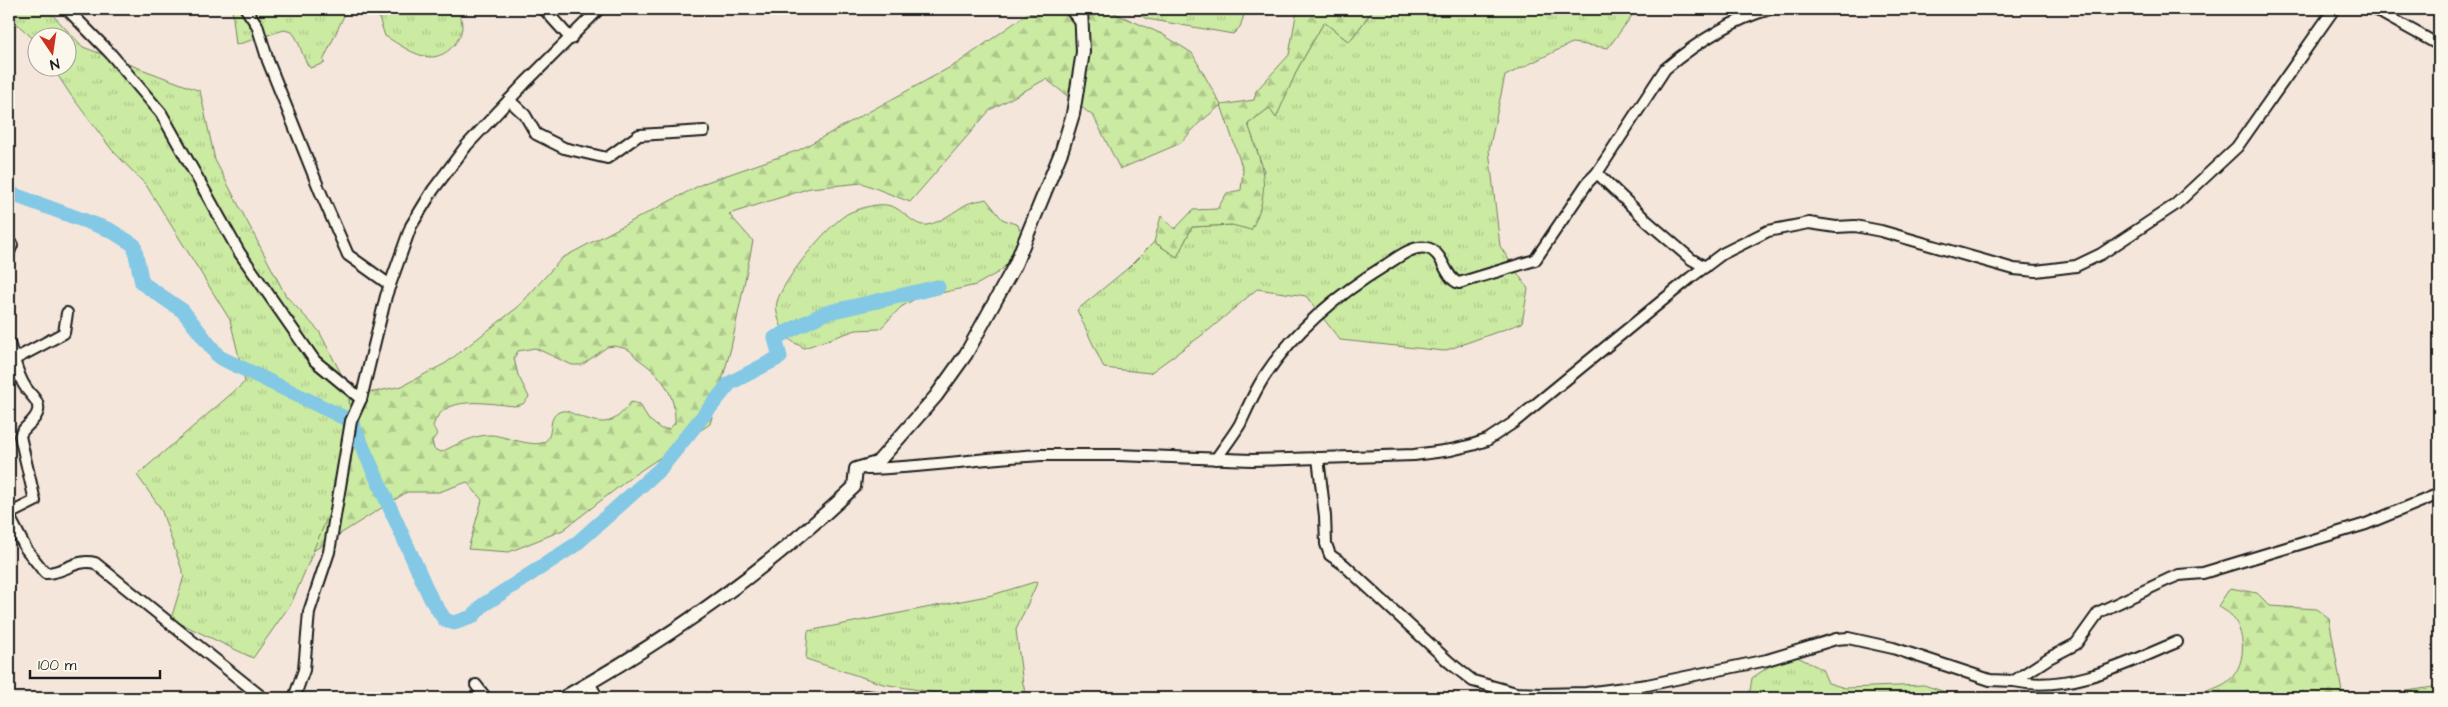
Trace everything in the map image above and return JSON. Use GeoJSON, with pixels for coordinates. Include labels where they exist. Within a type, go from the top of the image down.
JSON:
{"type":"FeatureCollection","features":[{"type":"Feature","properties":{"kind":"main road"},"geometry":{"type":"LineString","coordinates":[[563,698],[589,684],[713,604],[782,550],[854,487],[856,469],[877,463],[936,396],[966,354],[1010,273],[1062,150],[1070,126],[1081,75],[1081,9]]}},
{"type":"Feature","properties":{"kind":"street"},"geometry":{"type":"LineString","coordinates":[[68,9],[110,53],[161,113],[239,252],[315,361],[361,399]]}},
{"type":"Feature","properties":{"kind":"street"},"geometry":{"type":"LineString","coordinates":[[246,9],[257,25],[268,62],[320,191],[348,254],[390,286]]}},
{"type":"Feature","properties":{"kind":"street"},"geometry":{"type":"LineString","coordinates":[[544,9],[570,39]]}},
{"type":"Feature","properties":{"kind":"street"},"geometry":{"type":"LineString","coordinates":[[294,698],[304,670],[308,649],[309,612],[329,552],[351,421],[361,399],[390,286],[411,226],[432,190],[467,146],[509,100],[599,9]]}},
{"type":"Feature","properties":{"kind":"street"},"geometry":{"type":"LineString","coordinates":[[1070,9],[1082,24]]}},
{"type":"Feature","properties":{"kind":"street"},"geometry":{"type":"LineString","coordinates":[[1216,459],[1239,425],[1250,398],[1267,372],[1316,318],[1358,282],[1417,248],[1429,248],[1434,252],[1453,281],[1459,284],[1535,260],[1588,182],[1597,173],[1665,69],[1730,24],[1748,15],[1770,9]]}},
{"type":"Feature","properties":{"kind":"street"},"geometry":{"type":"LineString","coordinates":[[856,469],[905,468],[1032,456],[1118,455],[1216,459],[1318,458],[1432,453],[1462,448],[1487,440],[1513,423],[1582,369],[1704,267],[1745,241],[1768,231],[1809,223],[1881,230],[2014,269],[2036,271],[2076,266],[2101,254],[2175,205],[2237,146],[2334,9]]}},
{"type":"Feature","properties":{"kind":"street"},"geometry":{"type":"LineString","coordinates":[[2374,9],[2439,45]]}},
{"type":"Feature","properties":{"kind":"street"},"geometry":{"type":"LineString","coordinates":[[509,100],[525,115],[536,134],[564,148],[590,156],[607,158],[639,135],[704,131]]}},
{"type":"Feature","properties":{"kind":"street"},"geometry":{"type":"LineString","coordinates":[[1597,173],[1648,222],[1704,267]]}},
{"type":"Feature","properties":{"kind":"street"},"geometry":{"type":"LineString","coordinates":[[15,360],[64,333],[67,313]]}},
{"type":"Feature","properties":{"kind":"street"},"geometry":{"type":"LineString","coordinates":[[9,344],[25,387],[33,395],[38,406],[37,414],[31,423],[22,430],[20,436],[35,500],[9,515],[26,549],[45,572],[56,572],[80,562],[94,563],[263,698]]}},
{"type":"Feature","properties":{"kind":"street"},"geometry":{"type":"LineString","coordinates":[[1318,458],[1325,516],[1326,544],[1330,555],[1449,662],[1474,681],[1516,693],[1586,693],[1625,688],[1767,660],[1836,639],[1848,638],[1893,648],[1990,680],[2027,684],[2055,682],[2088,677],[2177,642]]}},
{"type":"Feature","properties":{"kind":"street"},"geometry":{"type":"LineString","coordinates":[[2014,682],[2049,658],[2076,644],[2099,612],[2180,574],[2203,572],[2366,524],[2439,494]]}},
{"type":"Feature","properties":{"kind":"street"},"geometry":{"type":"LineString","coordinates":[[589,684],[598,698]]}},
{"type":"Feature","properties":{"kind":"street"},"geometry":{"type":"LineString","coordinates":[[476,685],[486,698]]}},
{"type":"Feature","properties":{"kind":"street"},"geometry":{"type":"LineString","coordinates":[[854,698],[882,698]]}},
{"type":"Feature","properties":{"kind":"green space"},"geometry":{"type":"Polygon","coordinates":[[[425,7],[449,9],[457,14],[461,20],[462,28],[454,45],[447,51],[439,56],[424,56],[407,49],[385,36],[376,9],[425,7]]]}},
{"type":"Feature","properties":{"kind":"green space"},"geometry":{"type":"Polygon","coordinates":[[[9,9],[47,9],[65,28],[28,28],[28,34],[9,17],[9,9]]]}},
{"type":"Feature","properties":{"kind":"green space"},"geometry":{"type":"Polygon","coordinates":[[[232,9],[347,9],[323,61],[325,63],[310,68],[292,32],[284,30],[236,45],[232,9]]]}},
{"type":"Feature","properties":{"kind":"green space"},"geometry":{"type":"Polygon","coordinates":[[[1060,9],[1105,9],[1162,34],[1192,53],[1221,105],[1198,124],[1181,143],[1120,169],[1094,117],[1046,79],[990,110],[910,202],[862,183],[810,188],[729,214],[753,241],[731,348],[710,424],[634,475],[563,530],[509,552],[468,549],[482,500],[467,482],[439,492],[407,492],[313,551],[351,462],[349,389],[374,392],[402,386],[446,363],[518,307],[562,258],[704,183],[799,150],[958,63],[1027,14],[1060,9]],[[614,346],[607,347],[582,365],[572,365],[535,348],[518,351],[514,358],[518,375],[529,397],[523,404],[515,406],[468,403],[446,409],[438,416],[433,426],[437,434],[432,441],[434,449],[441,452],[466,440],[486,435],[533,444],[544,442],[548,439],[552,421],[557,413],[566,411],[593,421],[606,422],[618,416],[631,402],[640,404],[648,419],[661,429],[669,429],[675,423],[675,413],[666,386],[654,371],[630,351],[614,346]]]}},
{"type":"Feature","properties":{"kind":"green space"},"geometry":{"type":"Polygon","coordinates":[[[1130,9],[1246,9],[1240,27],[1233,34],[1147,19],[1130,9]]]}},
{"type":"Feature","properties":{"kind":"green space"},"geometry":{"type":"Polygon","coordinates":[[[1297,9],[1374,9],[1349,42],[1324,22],[1298,68],[1276,118],[1269,108],[1248,124],[1261,164],[1263,177],[1262,201],[1251,230],[1232,225],[1192,227],[1177,257],[1154,242],[1161,216],[1175,229],[1193,210],[1217,209],[1227,193],[1241,190],[1243,170],[1221,105],[1254,100],[1256,91],[1289,55],[1297,9]]]}},
{"type":"Feature","properties":{"kind":"green space"},"geometry":{"type":"Polygon","coordinates":[[[1374,9],[1637,9],[1608,48],[1572,43],[1505,76],[1489,150],[1500,246],[1528,289],[1522,323],[1444,351],[1340,340],[1306,296],[1257,289],[1209,330],[1150,373],[1104,368],[1077,310],[1128,268],[1154,242],[1177,257],[1192,227],[1232,225],[1264,171],[1248,124],[1269,108],[1276,117],[1298,68],[1324,22],[1349,42],[1374,9]]]}},
{"type":"Feature","properties":{"kind":"green space"},"geometry":{"type":"Polygon","coordinates":[[[78,42],[83,47],[200,91],[215,160],[286,296],[319,331],[349,389],[351,462],[292,602],[253,658],[171,619],[184,576],[161,509],[137,475],[245,382],[230,320],[146,185],[112,150],[60,78],[78,78],[78,42]]]}},
{"type":"Feature","properties":{"kind":"green space"},"geometry":{"type":"Polygon","coordinates":[[[986,199],[1002,219],[1018,225],[1022,235],[1012,259],[999,272],[976,285],[915,299],[901,307],[880,329],[856,330],[804,348],[788,338],[781,326],[776,306],[781,292],[808,252],[842,217],[865,207],[886,205],[896,208],[913,221],[927,225],[943,219],[967,204],[986,199]]]}},
{"type":"Feature","properties":{"kind":"green space"},"geometry":{"type":"Polygon","coordinates":[[[1038,581],[1016,630],[1023,684],[1027,698],[967,698],[883,684],[806,659],[808,631],[992,595],[1038,581]]]}},
{"type":"Feature","properties":{"kind":"green space"},"geometry":{"type":"Polygon","coordinates":[[[2230,588],[2257,593],[2270,606],[2317,609],[2329,618],[2342,692],[2388,694],[2439,686],[2439,698],[2178,698],[2220,686],[2229,681],[2240,664],[2242,654],[2241,633],[2231,615],[2218,606],[2230,588]]]}},
{"type":"Feature","properties":{"kind":"green space"},"geometry":{"type":"Polygon","coordinates":[[[1789,653],[1822,669],[1828,683],[1845,688],[1924,685],[1963,698],[1749,698],[1752,678],[1789,653]]]}},
{"type":"Feature","properties":{"kind":"waterway"},"geometry":{"type":"LineString","coordinates":[[9,193],[110,230],[134,245],[142,283],[183,311],[219,357],[351,421],[431,599],[445,620],[454,623],[472,617],[483,605],[575,545],[660,469],[730,383],[780,357],[775,338],[825,313],[938,287]]}}]}
